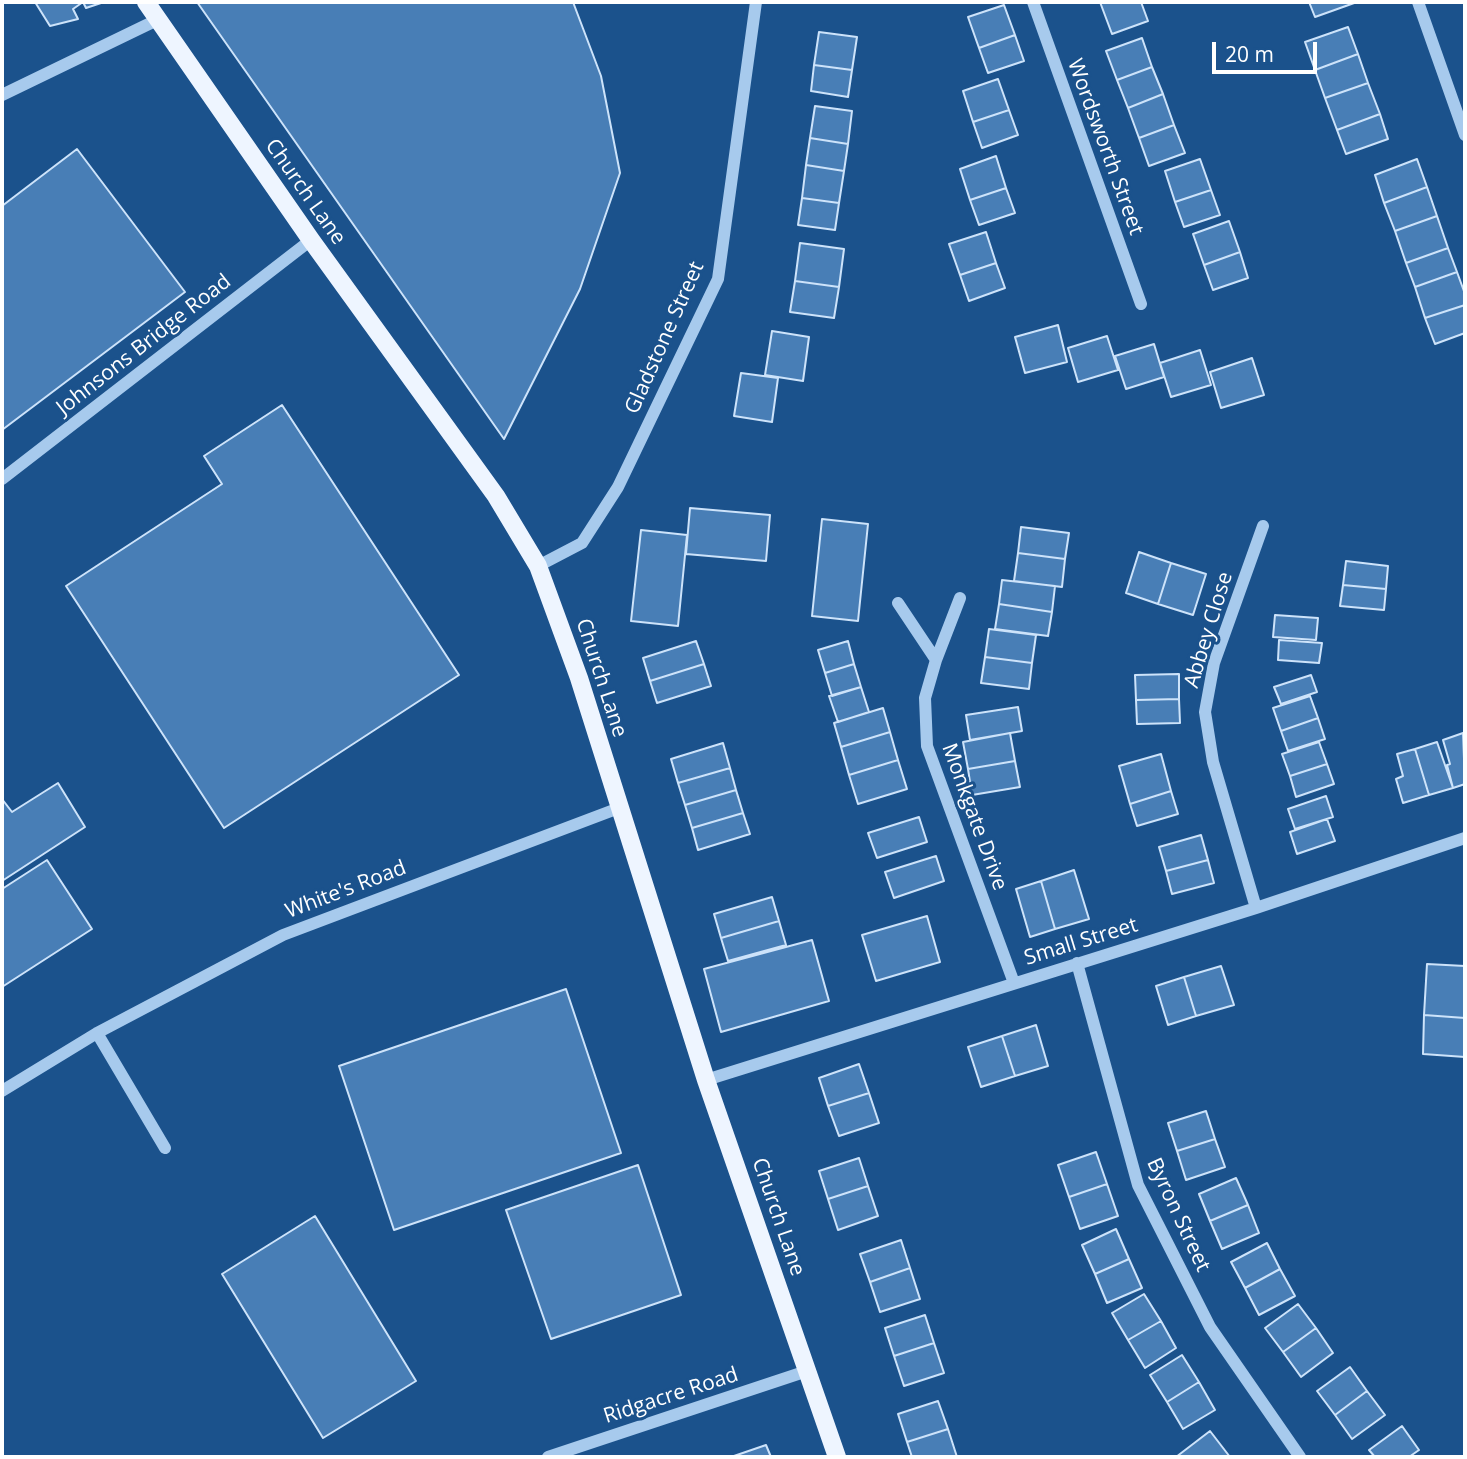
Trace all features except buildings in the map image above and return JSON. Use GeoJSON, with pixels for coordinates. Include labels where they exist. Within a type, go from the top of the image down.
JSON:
{"type":"FeatureCollection","features":[{"type":"Feature","properties":{"kind":"main road","name":"Church Lane"},"geometry":{"type":"LineString","coordinates":[[146,2],[311,240],[496,496],[538,566],[579,678],[706,1080],[837,1457]]}},
{"type":"Feature","properties":{"kind":"street","name":"Gladstone Street"},"geometry":{"type":"LineString","coordinates":[[538,566],[582,543],[618,487],[718,279],[756,2]]}},
{"type":"Feature","properties":{"kind":"street","name":"Wordsworth Street"},"geometry":{"type":"LineString","coordinates":[[1033,2],[1141,304]]}},
{"type":"Feature","properties":{"kind":"street"},"geometry":{"type":"LineString","coordinates":[[1418,2],[1465,135]]}},
{"type":"Feature","properties":{"kind":"street"},"geometry":{"type":"LineString","coordinates":[[2,95],[158,20]]}},
{"type":"Feature","properties":{"kind":"street","name":"Johnsons Bridge Road"},"geometry":{"type":"LineString","coordinates":[[2,479],[311,240]]}},
{"type":"Feature","properties":{"kind":"street","name":"Abbey Close"},"geometry":{"type":"LineString","coordinates":[[1256,908],[1213,762],[1205,712],[1214,663],[1264,526]]}},
{"type":"Feature","properties":{"kind":"street","name":"Monkgate Drive"},"geometry":{"type":"LineString","coordinates":[[960,598],[936,660],[925,698],[927,746],[1014,983]]}},
{"type":"Feature","properties":{"kind":"street"},"geometry":{"type":"LineString","coordinates":[[898,603],[936,660]]}},
{"type":"Feature","properties":{"kind":"street","name":"White's Road"},"geometry":{"type":"LineString","coordinates":[[2,1091],[97,1033],[283,934],[619,808]]}},
{"type":"Feature","properties":{"kind":"street","name":"Small Street"},"geometry":{"type":"LineString","coordinates":[[706,1080],[873,1030],[1256,908],[1465,838]]}},
{"type":"Feature","properties":{"kind":"street","name":"Byron Street"},"geometry":{"type":"LineString","coordinates":[[1077,964],[1138,1185],[1210,1327],[1300,1457]]}},
{"type":"Feature","properties":{"kind":"street"},"geometry":{"type":"LineString","coordinates":[[97,1033],[166,1148]]}},
{"type":"Feature","properties":{"kind":"street","name":"Ridgacre Road"},"geometry":{"type":"LineString","coordinates":[[548,1457],[807,1371]]}}]}
